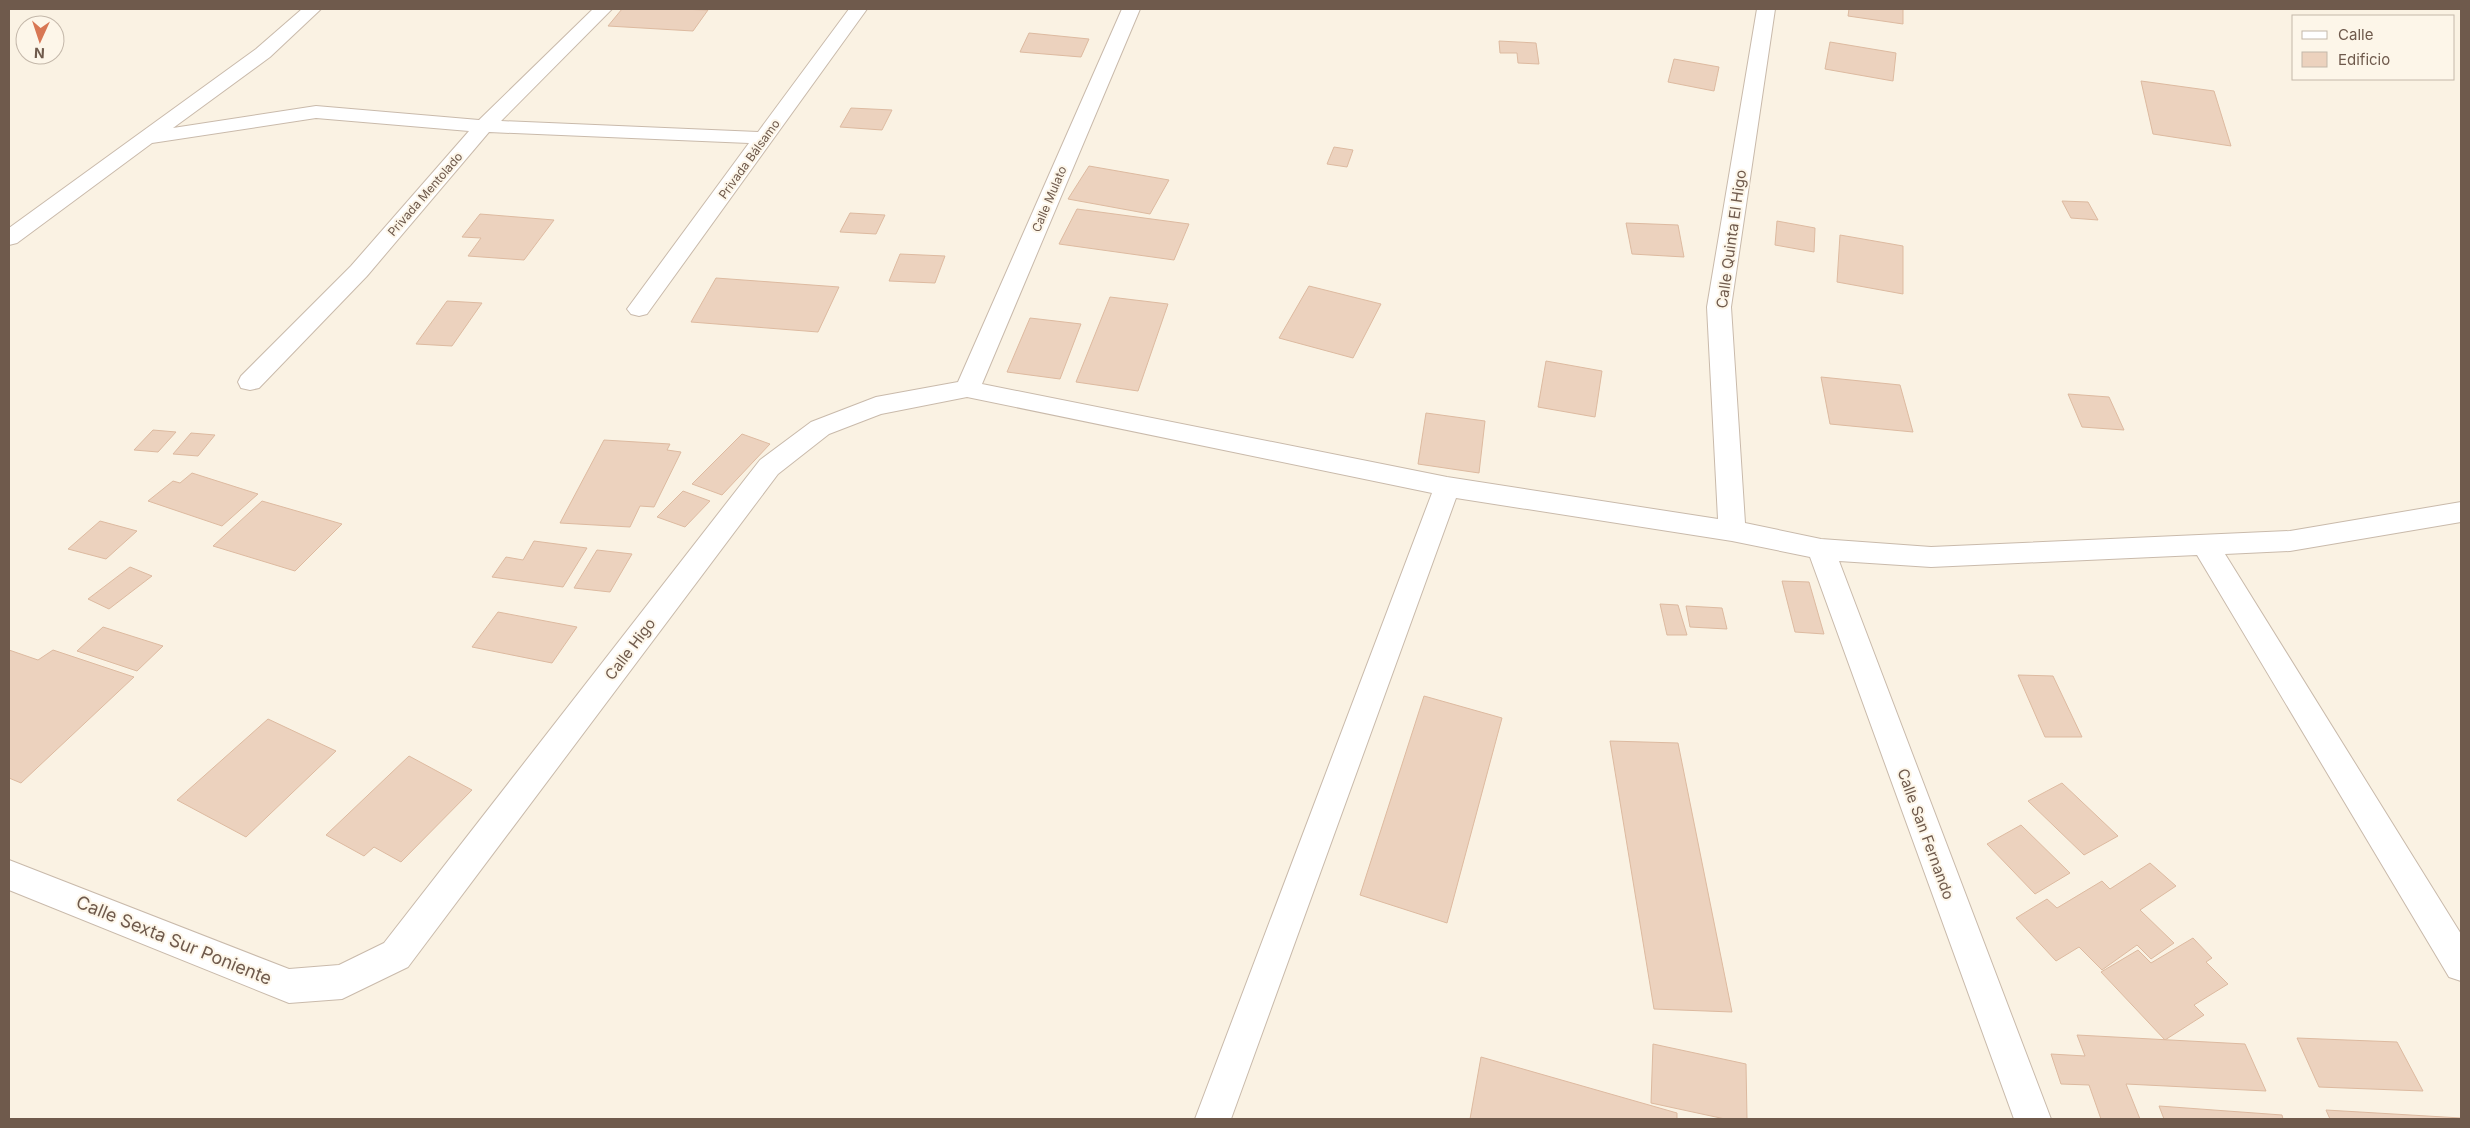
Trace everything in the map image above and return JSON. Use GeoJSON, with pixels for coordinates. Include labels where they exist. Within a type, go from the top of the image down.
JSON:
{"type":"FeatureCollection","features":[{"type":"Feature","properties":{"kind":"street"},"geometry":{"type":"LineString","coordinates":[[9,238],[263,53],[312,9]]}},
{"type":"Feature","properties":{"kind":"street","name":"Privada Mentolado"},"geometry":{"type":"LineString","coordinates":[[250,382],[359,271],[484,126],[603,9]]}},
{"type":"Feature","properties":{"kind":"street","name":"Privada Bálsamo"},"geometry":{"type":"LineString","coordinates":[[639,309],[858,9]]}},
{"type":"Feature","properties":{"kind":"street","name":"Calle Mulato"},"geometry":{"type":"LineString","coordinates":[[967,389],[1131,9]]}},
{"type":"Feature","properties":{"kind":"street","name":"Calle Quinta El Higo"},"geometry":{"type":"LineString","coordinates":[[1732,530],[1719,307],[1766,9]]}},
{"type":"Feature","properties":{"kind":"street"},"geometry":{"type":"LineString","coordinates":[[148,138],[316,112],[484,126],[764,138]]}},
{"type":"Feature","properties":{"kind":"street"},"geometry":{"type":"LineString","coordinates":[[967,389],[1447,487],[1732,530],[1821,549],[1931,557],[2290,541],[2461,512]]}},
{"type":"Feature","properties":{"kind":"street","name":"Calle Higo"},"geometry":{"type":"LineString","coordinates":[[342,982],[396,955],[769,467],[820,428],[876,406],[967,389]]}},
{"type":"Feature","properties":{"kind":"street"},"geometry":{"type":"LineString","coordinates":[[1213,1119],[1447,487]]}},
{"type":"Feature","properties":{"kind":"street"},"geometry":{"type":"LineString","coordinates":[[2205,545],[2461,965]]}},
{"type":"Feature","properties":{"kind":"street","name":"Calle San Fernando"},"geometry":{"type":"LineString","coordinates":[[1821,549],[2032,1119]]}},
{"type":"Feature","properties":{"kind":"street","name":"Calle Sexta Sur Poniente"},"geometry":{"type":"LineString","coordinates":[[9,875],[289,986],[342,982]]}},
{"type":"Feature","properties":{"kind":"building"},"geometry":{"type":"Polygon","coordinates":[[[622,9],[708,10],[693,31],[608,26],[622,9]]]}},
{"type":"Feature","properties":{"kind":"building"},"geometry":{"type":"Polygon","coordinates":[[[1849,9],[1903,9],[1903,24],[1848,16],[1849,9]]]}},
{"type":"Feature","properties":{"kind":"building"},"geometry":{"type":"Polygon","coordinates":[[[1029,33],[1089,39],[1081,57],[1020,52],[1029,33]]]}},
{"type":"Feature","properties":{"kind":"building"},"geometry":{"type":"Polygon","coordinates":[[[1499,41],[1536,43],[1539,64],[1518,63],[1517,53],[1500,53],[1499,41]]]}},
{"type":"Feature","properties":{"kind":"building"},"geometry":{"type":"Polygon","coordinates":[[[1830,42],[1896,53],[1893,81],[1825,69],[1830,42]]]}},
{"type":"Feature","properties":{"kind":"building"},"geometry":{"type":"Polygon","coordinates":[[[1674,59],[1719,67],[1714,91],[1668,82],[1674,59]]]}},
{"type":"Feature","properties":{"kind":"building"},"geometry":{"type":"Polygon","coordinates":[[[2141,81],[2214,91],[2231,146],[2153,134],[2141,81]]]}},
{"type":"Feature","properties":{"kind":"building"},"geometry":{"type":"Polygon","coordinates":[[[851,108],[892,110],[882,130],[840,127],[851,108]]]}},
{"type":"Feature","properties":{"kind":"building"},"geometry":{"type":"Polygon","coordinates":[[[1334,147],[1353,150],[1347,167],[1327,164],[1334,147]]]}},
{"type":"Feature","properties":{"kind":"building"},"geometry":{"type":"Polygon","coordinates":[[[1089,166],[1169,180],[1150,214],[1068,199],[1089,166]]]}},
{"type":"Feature","properties":{"kind":"building"},"geometry":{"type":"Polygon","coordinates":[[[2062,201],[2088,202],[2098,220],[2071,218],[2062,201]]]}},
{"type":"Feature","properties":{"kind":"building"},"geometry":{"type":"Polygon","coordinates":[[[1077,209],[1189,224],[1174,260],[1059,244],[1077,209]]]}},
{"type":"Feature","properties":{"kind":"building"},"geometry":{"type":"Polygon","coordinates":[[[850,213],[885,215],[876,234],[840,232],[850,213]]]}},
{"type":"Feature","properties":{"kind":"building"},"geometry":{"type":"Polygon","coordinates":[[[480,214],[554,220],[524,260],[468,256],[481,238],[462,237],[480,214]]]}},
{"type":"Feature","properties":{"kind":"building"},"geometry":{"type":"Polygon","coordinates":[[[1777,221],[1815,228],[1814,252],[1775,245],[1777,221]]]}},
{"type":"Feature","properties":{"kind":"building"},"geometry":{"type":"Polygon","coordinates":[[[1626,223],[1678,225],[1684,257],[1632,254],[1626,223]]]}},
{"type":"Feature","properties":{"kind":"building"},"geometry":{"type":"Polygon","coordinates":[[[1840,235],[1903,246],[1903,294],[1837,282],[1840,235]]]}},
{"type":"Feature","properties":{"kind":"building"},"geometry":{"type":"Polygon","coordinates":[[[900,254],[945,256],[935,283],[889,281],[900,254]]]}},
{"type":"Feature","properties":{"kind":"building"},"geometry":{"type":"Polygon","coordinates":[[[716,278],[839,287],[818,332],[691,322],[716,278]]]}},
{"type":"Feature","properties":{"kind":"building"},"geometry":{"type":"Polygon","coordinates":[[[1309,286],[1381,304],[1353,358],[1279,338],[1309,286]]]}},
{"type":"Feature","properties":{"kind":"building"},"geometry":{"type":"Polygon","coordinates":[[[1110,297],[1168,304],[1138,391],[1076,382],[1110,297]]]}},
{"type":"Feature","properties":{"kind":"building"},"geometry":{"type":"Polygon","coordinates":[[[447,301],[482,303],[452,346],[416,344],[447,301]]]}},
{"type":"Feature","properties":{"kind":"building"},"geometry":{"type":"Polygon","coordinates":[[[1030,318],[1081,324],[1060,379],[1007,372],[1030,318]]]}},
{"type":"Feature","properties":{"kind":"building"},"geometry":{"type":"Polygon","coordinates":[[[1546,361],[1602,371],[1595,417],[1538,407],[1546,361]]]}},
{"type":"Feature","properties":{"kind":"building"},"geometry":{"type":"Polygon","coordinates":[[[1821,377],[1900,385],[1913,432],[1830,424],[1821,377]]]}},
{"type":"Feature","properties":{"kind":"building"},"geometry":{"type":"Polygon","coordinates":[[[2068,394],[2109,397],[2124,430],[2082,427],[2068,394]]]}},
{"type":"Feature","properties":{"kind":"building"},"geometry":{"type":"Polygon","coordinates":[[[1426,413],[1485,421],[1479,473],[1418,464],[1426,413]]]}},
{"type":"Feature","properties":{"kind":"building"},"geometry":{"type":"Polygon","coordinates":[[[153,430],[176,432],[158,452],[134,450],[153,430]]]}},
{"type":"Feature","properties":{"kind":"building"},"geometry":{"type":"Polygon","coordinates":[[[191,433],[215,435],[198,456],[173,454],[191,433]]]}},
{"type":"Feature","properties":{"kind":"building"},"geometry":{"type":"Polygon","coordinates":[[[742,434],[770,444],[722,495],[692,484],[742,434]]]}},
{"type":"Feature","properties":{"kind":"building"},"geometry":{"type":"Polygon","coordinates":[[[604,440],[670,444],[667,450],[681,452],[654,507],[640,506],[630,527],[560,523],[604,440]]]}},
{"type":"Feature","properties":{"kind":"building"},"geometry":{"type":"Polygon","coordinates":[[[192,473],[258,494],[222,526],[148,501],[173,481],[180,483],[192,473]]]}},
{"type":"Feature","properties":{"kind":"building"},"geometry":{"type":"Polygon","coordinates":[[[683,491],[710,501],[685,527],[657,517],[683,491]]]}},
{"type":"Feature","properties":{"kind":"building"},"geometry":{"type":"Polygon","coordinates":[[[262,501],[342,524],[295,571],[213,546],[262,501]]]}},
{"type":"Feature","properties":{"kind":"building"},"geometry":{"type":"Polygon","coordinates":[[[100,521],[137,531],[106,559],[68,549],[100,521]]]}},
{"type":"Feature","properties":{"kind":"building"},"geometry":{"type":"Polygon","coordinates":[[[534,541],[587,548],[563,587],[492,577],[506,557],[523,560],[534,541]]]}},
{"type":"Feature","properties":{"kind":"building"},"geometry":{"type":"Polygon","coordinates":[[[597,550],[632,554],[610,592],[574,588],[597,550]]]}},
{"type":"Feature","properties":{"kind":"building"},"geometry":{"type":"Polygon","coordinates":[[[130,567],[152,576],[109,609],[88,599],[130,567]]]}},
{"type":"Feature","properties":{"kind":"building"},"geometry":{"type":"Polygon","coordinates":[[[1782,581],[1809,582],[1824,634],[1795,632],[1782,581]]]}},
{"type":"Feature","properties":{"kind":"building"},"geometry":{"type":"Polygon","coordinates":[[[1660,604],[1678,605],[1687,635],[1667,635],[1660,604]]]}},
{"type":"Feature","properties":{"kind":"building"},"geometry":{"type":"Polygon","coordinates":[[[1686,606],[1722,608],[1727,629],[1690,627],[1686,606]]]}},
{"type":"Feature","properties":{"kind":"building"},"geometry":{"type":"Polygon","coordinates":[[[498,612],[577,627],[552,663],[472,647],[498,612]]]}},
{"type":"Feature","properties":{"kind":"building"},"geometry":{"type":"Polygon","coordinates":[[[103,627],[163,646],[137,671],[77,651],[103,627]]]}},
{"type":"Feature","properties":{"kind":"building"},"geometry":{"type":"Polygon","coordinates":[[[9,650],[38,660],[53,650],[134,677],[21,783],[9,778],[9,650]]]}},
{"type":"Feature","properties":{"kind":"building"},"geometry":{"type":"Polygon","coordinates":[[[2018,675],[2053,676],[2082,737],[2045,737],[2018,675]]]}},
{"type":"Feature","properties":{"kind":"building"},"geometry":{"type":"Polygon","coordinates":[[[1424,696],[1502,718],[1447,923],[1360,895],[1424,696]]]}},
{"type":"Feature","properties":{"kind":"building"},"geometry":{"type":"Polygon","coordinates":[[[268,719],[336,751],[246,837],[177,800],[268,719]]]}},
{"type":"Feature","properties":{"kind":"building"},"geometry":{"type":"Polygon","coordinates":[[[1610,741],[1678,743],[1732,1012],[1654,1009],[1610,741]]]}},
{"type":"Feature","properties":{"kind":"building"},"geometry":{"type":"Polygon","coordinates":[[[409,756],[472,790],[401,862],[374,847],[364,856],[326,835],[409,756]]]}},
{"type":"Feature","properties":{"kind":"building"},"geometry":{"type":"Polygon","coordinates":[[[2062,783],[2118,836],[2084,855],[2028,801],[2062,783]]]}},
{"type":"Feature","properties":{"kind":"building"},"geometry":{"type":"Polygon","coordinates":[[[2021,825],[2070,873],[2035,894],[1987,844],[2021,825]]]}},
{"type":"Feature","properties":{"kind":"building"},"geometry":{"type":"Polygon","coordinates":[[[2150,863],[2176,886],[2140,910],[2174,943],[2151,959],[2137,945],[2102,970],[2079,947],[2056,961],[2016,918],[2047,899],[2057,908],[2102,881],[2110,889],[2150,863]]]}},
{"type":"Feature","properties":{"kind":"building"},"geometry":{"type":"Polygon","coordinates":[[[2193,938],[2212,958],[2206,962],[2228,984],[2194,1005],[2204,1015],[2165,1040],[2101,972],[2138,950],[2151,963],[2193,938]]]}},
{"type":"Feature","properties":{"kind":"building"},"geometry":{"type":"Polygon","coordinates":[[[2077,1035],[2245,1044],[2266,1091],[2126,1084],[2140,1119],[2101,1119],[2089,1085],[2061,1084],[2051,1054],[2085,1056],[2077,1035]]]}},
{"type":"Feature","properties":{"kind":"building"},"geometry":{"type":"Polygon","coordinates":[[[2297,1038],[2397,1042],[2423,1091],[2319,1087],[2297,1038]]]}},
{"type":"Feature","properties":{"kind":"building"},"geometry":{"type":"Polygon","coordinates":[[[1653,1044],[1746,1064],[1747,1119],[1725,1119],[1651,1103],[1653,1044]]]}},
{"type":"Feature","properties":{"kind":"building"},"geometry":{"type":"Polygon","coordinates":[[[1481,1057],[1677,1113],[1677,1119],[1470,1119],[1481,1057]]]}},
{"type":"Feature","properties":{"kind":"building"},"geometry":{"type":"Polygon","coordinates":[[[2159,1106],[2282,1115],[2283,1119],[2164,1119],[2159,1106]]]}},
{"type":"Feature","properties":{"kind":"building"},"geometry":{"type":"Polygon","coordinates":[[[2326,1110],[2461,1118],[2461,1119],[2330,1119],[2326,1110]]]}}]}
